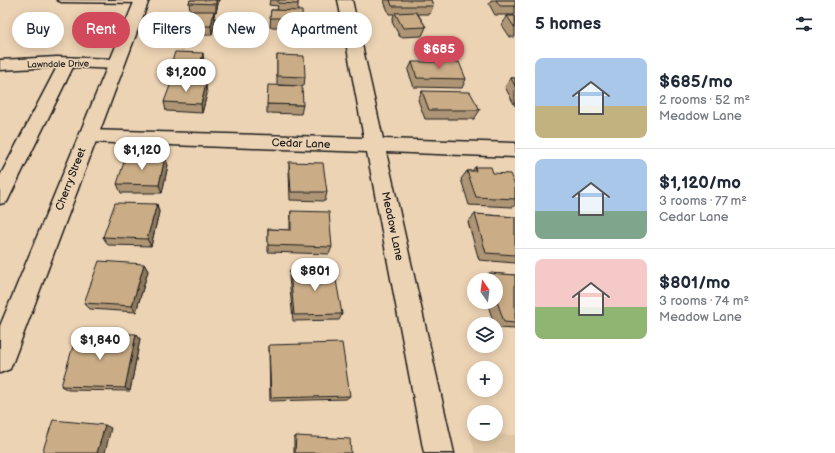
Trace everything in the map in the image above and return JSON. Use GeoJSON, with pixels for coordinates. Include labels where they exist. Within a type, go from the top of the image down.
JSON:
{"type":"FeatureCollection","features":[{"type":"Feature","properties":{"kind":"street","name":"Cherry Street"},"geometry":{"type":"LineString","coordinates":[[0,359],[142,0]]}},
{"type":"Feature","properties":{"kind":"street","name":"Meadow Lane"},"geometry":{"type":"LineString","coordinates":[[345,0],[439,453]]}},
{"type":"Feature","properties":{"kind":"street","name":"Lawndale Drive"},"geometry":{"type":"LineString","coordinates":[[0,66],[67,63],[116,64]]}},
{"type":"Feature","properties":{"kind":"street"},"geometry":{"type":"LineString","coordinates":[[0,196],[67,63]]}},
{"type":"Feature","properties":{"kind":"street","name":"Cedar Lane"},"geometry":{"type":"LineString","coordinates":[[87,136],[515,150]]}},
{"type":"Feature","properties":{"kind":"lane"},"geometry":{"type":"LineString","coordinates":[[60,0],[142,0]]}},
{"type":"Feature","properties":{"kind":"shaded area"},"geometry":{"type":"Polygon","coordinates":[[[503,435],[515,435],[515,453],[475,453],[472,441],[503,441],[503,435]]]}},
{"type":"Feature","properties":{"kind":"building"},"geometry":{"type":"Polygon","coordinates":[[[190,0],[216,0],[216,4],[189,3],[190,0]]]}},
{"type":"Feature","properties":{"kind":"building"},"geometry":{"type":"Polygon","coordinates":[[[278,0],[298,0],[298,4],[278,3],[278,0]]]}},
{"type":"Feature","properties":{"kind":"building"},"geometry":{"type":"Polygon","coordinates":[[[390,0],[431,0],[433,6],[392,6],[390,0]]]}},
{"type":"Feature","properties":{"kind":"building"},"geometry":{"type":"Polygon","coordinates":[[[496,0],[515,0],[515,6],[500,6],[496,0]]]}},
{"type":"Feature","properties":{"kind":"building"},"geometry":{"type":"Polygon","coordinates":[[[271,10],[302,11],[277,12],[277,18],[270,18],[271,10]]]}},
{"type":"Feature","properties":{"kind":"building"},"geometry":{"type":"Polygon","coordinates":[[[214,11],[211,26],[205,26],[205,12],[184,12],[214,11]]]}},
{"type":"Feature","properties":{"kind":"building"},"geometry":{"type":"Polygon","coordinates":[[[416,12],[426,27],[403,28],[395,13],[416,12]]]}},
{"type":"Feature","properties":{"kind":"building"},"geometry":{"type":"Polygon","coordinates":[[[507,16],[515,16],[515,28],[507,16]]]}},
{"type":"Feature","properties":{"kind":"building"},"geometry":{"type":"Polygon","coordinates":[[[175,52],[203,53],[198,74],[168,73],[175,52]]]}},
{"type":"Feature","properties":{"kind":"building"},"geometry":{"type":"Polygon","coordinates":[[[277,55],[304,56],[305,77],[277,76],[277,55]]]}},
{"type":"Feature","properties":{"kind":"building"},"geometry":{"type":"Polygon","coordinates":[[[412,62],[459,62],[466,79],[417,78],[412,62]]]}},
{"type":"Feature","properties":{"kind":"building"},"geometry":{"type":"Polygon","coordinates":[[[511,78],[515,78],[515,86],[511,78]]]}},
{"type":"Feature","properties":{"kind":"building"},"geometry":{"type":"Polygon","coordinates":[[[171,83],[206,84],[201,104],[164,102],[171,83]]]}},
{"type":"Feature","properties":{"kind":"building"},"geometry":{"type":"Polygon","coordinates":[[[268,85],[302,86],[303,105],[267,104],[268,85]]]}},
{"type":"Feature","properties":{"kind":"building"},"geometry":{"type":"Polygon","coordinates":[[[422,91],[470,92],[480,110],[429,110],[422,91]]]}},
{"type":"Feature","properties":{"kind":"building"},"geometry":{"type":"Polygon","coordinates":[[[126,156],[165,157],[159,185],[117,184],[126,156]]]}},
{"type":"Feature","properties":{"kind":"building"},"geometry":{"type":"Polygon","coordinates":[[[289,162],[323,163],[327,192],[291,192],[289,162]]]}},
{"type":"Feature","properties":{"kind":"building"},"geometry":{"type":"Polygon","coordinates":[[[475,167],[491,167],[493,173],[510,174],[515,185],[515,199],[476,197],[467,171],[476,171],[475,167]]]}},
{"type":"Feature","properties":{"kind":"building"},"geometry":{"type":"Polygon","coordinates":[[[115,203],[157,204],[147,239],[103,237],[115,203]]]}},
{"type":"Feature","properties":{"kind":"building"},"geometry":{"type":"Polygon","coordinates":[[[291,211],[329,212],[332,247],[268,245],[268,229],[291,230],[291,211]]]}},
{"type":"Feature","properties":{"kind":"building"},"geometry":{"type":"Polygon","coordinates":[[[475,214],[515,217],[515,255],[486,253],[475,214]]]}},
{"type":"Feature","properties":{"kind":"building"},"geometry":{"type":"Polygon","coordinates":[[[99,261],[144,264],[132,306],[84,303],[99,261]]]}},
{"type":"Feature","properties":{"kind":"building"},"geometry":{"type":"Polygon","coordinates":[[[334,269],[342,314],[294,315],[290,270],[334,269]]]}},
{"type":"Feature","properties":{"kind":"building"},"geometry":{"type":"Polygon","coordinates":[[[503,274],[515,275],[515,323],[504,322],[500,309],[503,309],[503,274]]]}},
{"type":"Feature","properties":{"kind":"building"},"geometry":{"type":"Polygon","coordinates":[[[77,333],[136,334],[125,388],[61,386],[77,333]]]}},
{"type":"Feature","properties":{"kind":"building"},"geometry":{"type":"Polygon","coordinates":[[[342,343],[350,396],[271,398],[269,345],[342,343]]]}},
{"type":"Feature","properties":{"kind":"building"},"geometry":{"type":"Polygon","coordinates":[[[53,420],[105,425],[97,453],[42,453],[53,420]]]}},
{"type":"Feature","properties":{"kind":"building"},"geometry":{"type":"Polygon","coordinates":[[[296,436],[350,439],[351,453],[295,453],[296,436]]]}}]}
